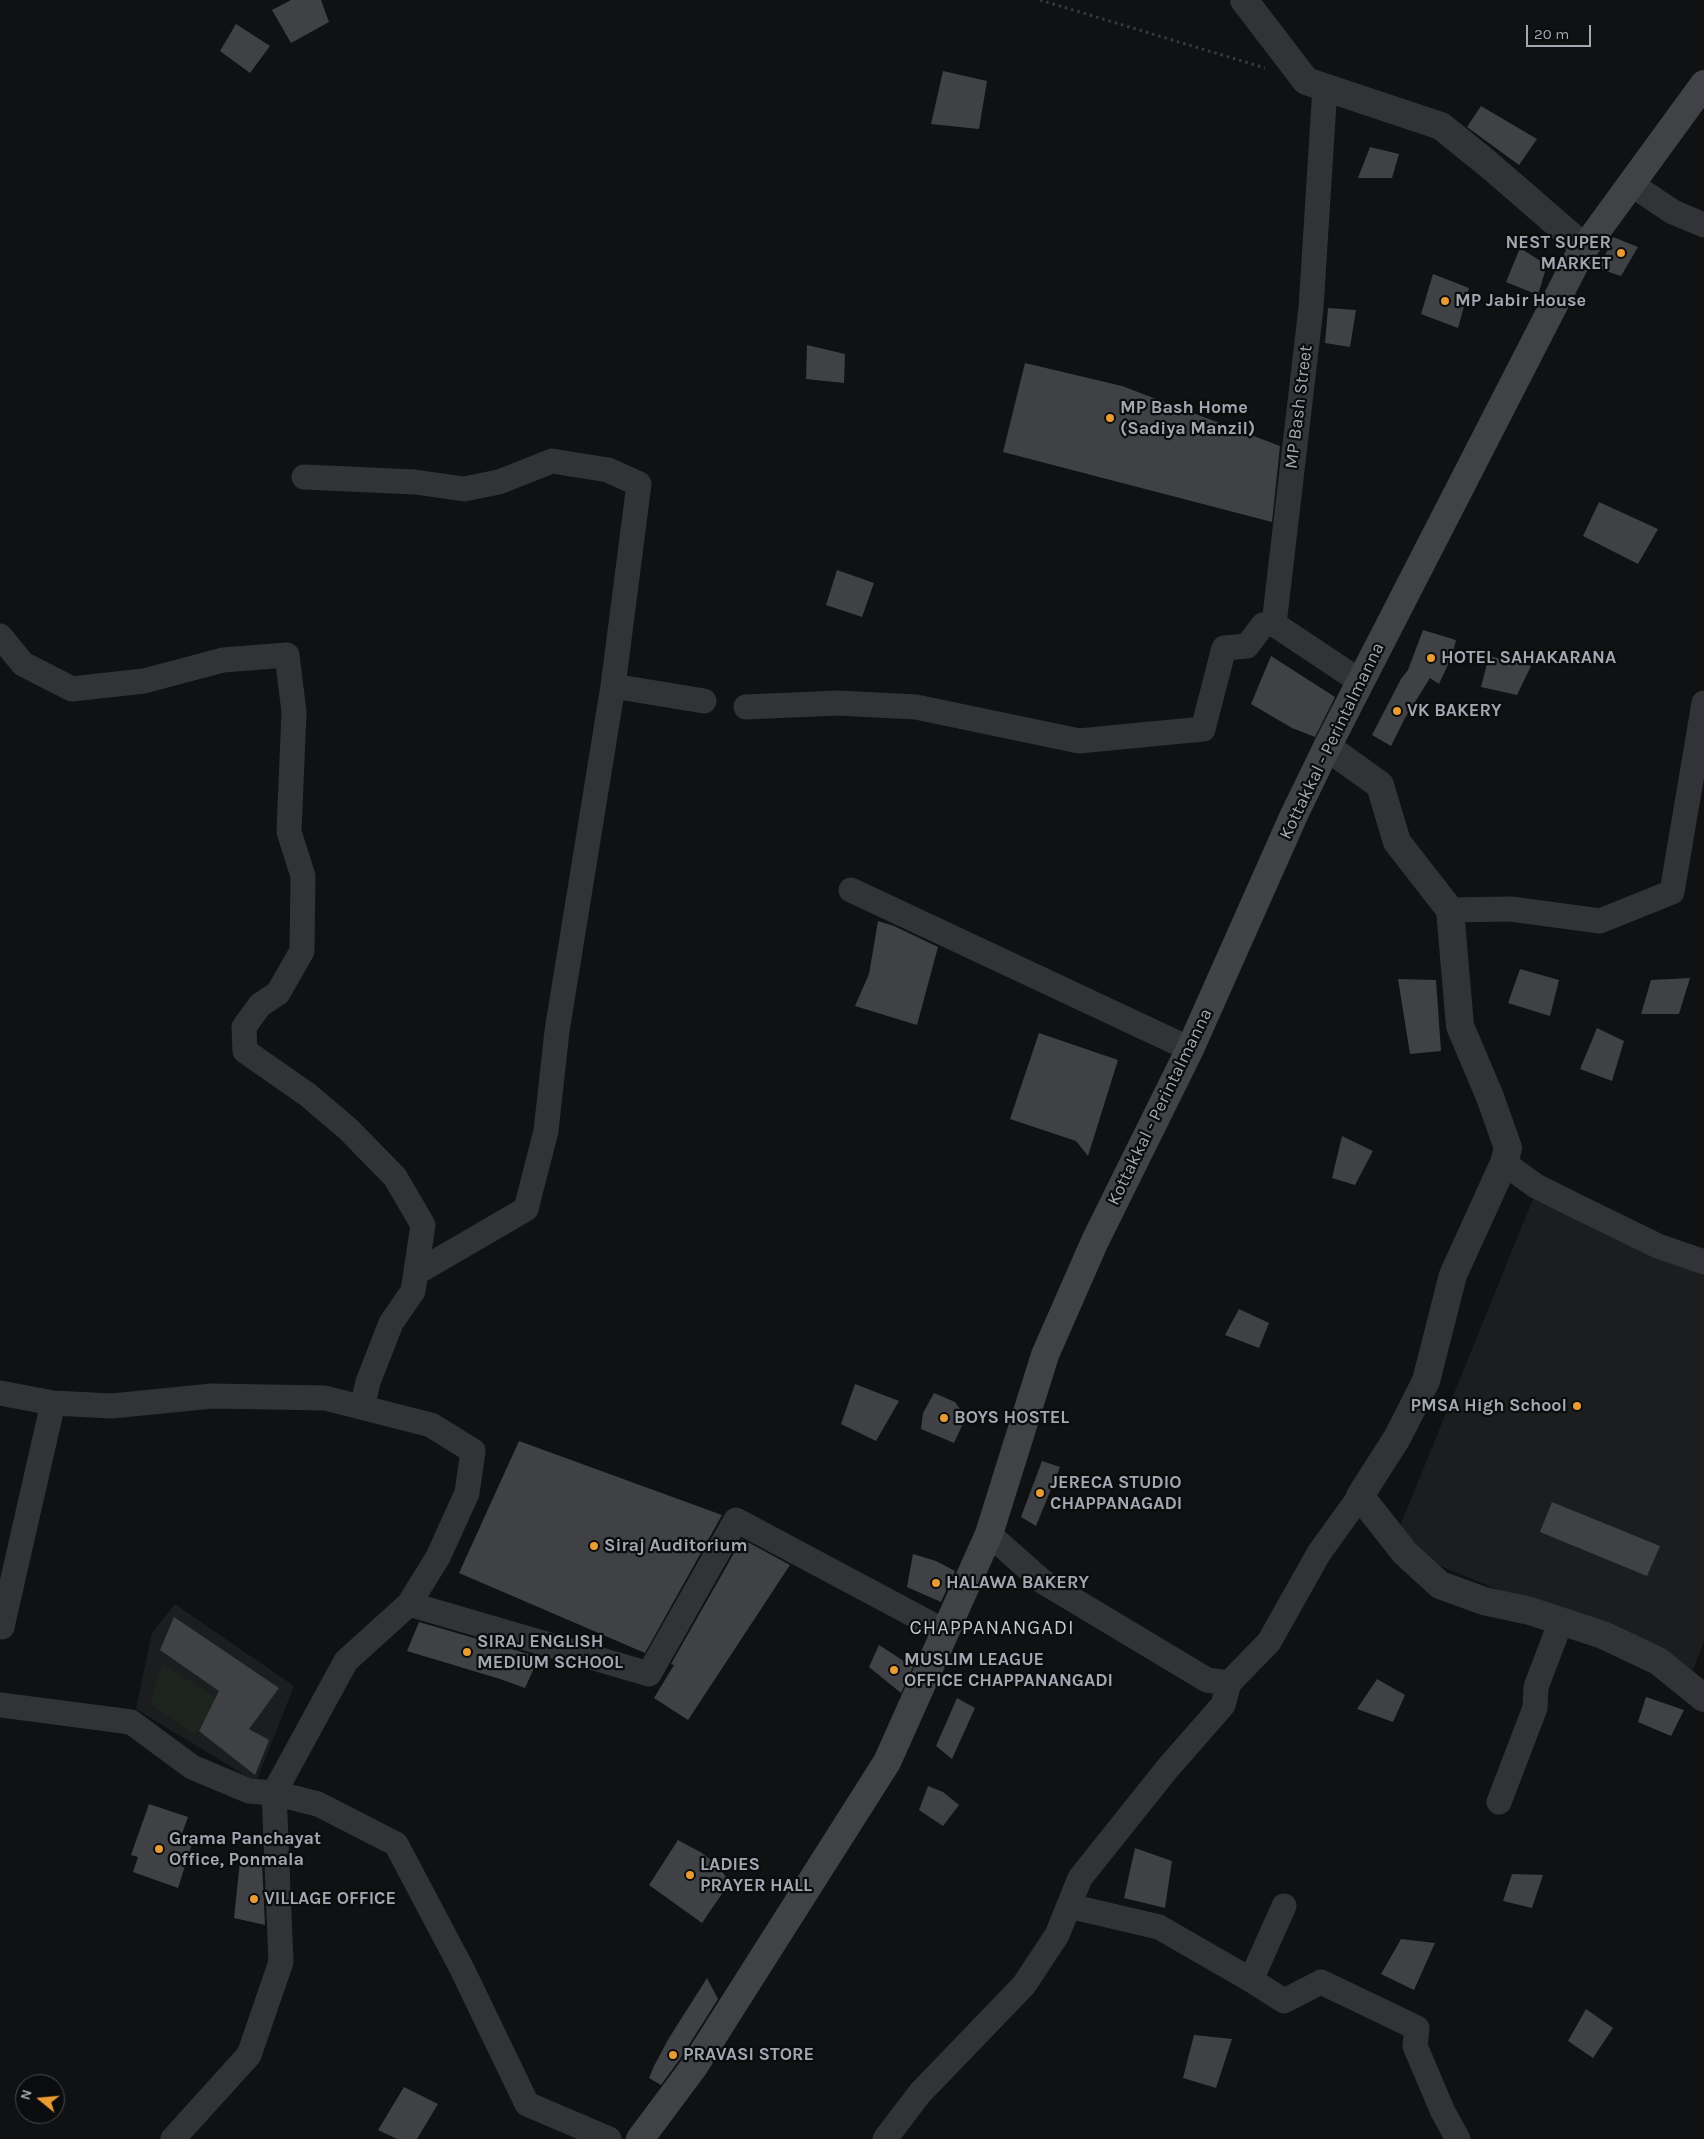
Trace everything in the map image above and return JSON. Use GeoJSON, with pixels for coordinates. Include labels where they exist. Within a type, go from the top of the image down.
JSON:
{"type":"FeatureCollection","features":[{"type":"Feature","properties":{"kind":"main road","name":"Kottakkal - Perintalmanna"},"geometry":{"type":"LineString","coordinates":[[640,2139],[693,2068],[887,1762],[989,1534],[1045,1354],[1095,1240],[1190,1049],[1294,814],[1585,248],[1704,84]]}},
{"type":"Feature","properties":{"kind":"street"},"geometry":{"type":"LineString","coordinates":[[1244,0],[1306,81],[1442,126],[1585,248]]}},
{"type":"Feature","properties":{"kind":"street","name":"MP Bash Street"},"geometry":{"type":"LineString","coordinates":[[1274,624],[1311,308],[1325,87]]}},
{"type":"Feature","properties":{"kind":"street"},"geometry":{"type":"LineString","coordinates":[[1631,184],[1674,212],[1704,225]]}},
{"type":"Feature","properties":{"kind":"street"},"geometry":{"type":"LineString","coordinates":[[304,477],[415,482],[464,489],[499,482],[552,461],[608,470],[639,484],[613,686],[557,1031],[546,1132],[526,1209],[416,1273]]}},
{"type":"Feature","properties":{"kind":"street"},"geometry":{"type":"LineString","coordinates":[[746,707],[838,703],[916,707],[1079,741],[1203,728],[1224,648],[1247,646],[1263,625],[1274,624],[1361,682]]}},
{"type":"Feature","properties":{"kind":"street"},"geometry":{"type":"LineString","coordinates":[[0,636],[23,664],[72,689],[144,681],[223,660],[287,655],[294,712],[289,832],[302,876],[302,952],[278,993],[260,1005],[244,1027],[245,1051],[308,1095],[348,1129],[395,1177],[423,1225],[413,1292],[392,1323],[368,1382],[362,1407]]}},
{"type":"Feature","properties":{"kind":"street"},"geometry":{"type":"LineString","coordinates":[[613,686],[704,701]]}},
{"type":"Feature","properties":{"kind":"street"},"geometry":{"type":"LineString","coordinates":[[1450,910],[1511,909],[1600,921],[1672,892],[1704,703]]}},
{"type":"Feature","properties":{"kind":"street"},"geometry":{"type":"LineString","coordinates":[[885,2139],[920,2093],[1024,1985],[1057,1935],[1080,1878],[1167,1769],[1223,1705],[1229,1683],[1269,1642],[1319,1553],[1360,1496],[1397,1438],[1426,1382],[1453,1275],[1504,1164],[1508,1148],[1490,1097],[1460,1026],[1450,910],[1398,842],[1380,785],[1327,747]]}},
{"type":"Feature","properties":{"kind":"street"},"geometry":{"type":"LineString","coordinates":[[851,890],[1190,1049]]}},
{"type":"Feature","properties":{"kind":"street"},"geometry":{"type":"LineString","coordinates":[[1504,1164],[1536,1186],[1578,1207],[1658,1246],[1704,1262]]}},
{"type":"Feature","properties":{"kind":"street"},"geometry":{"type":"LineString","coordinates":[[0,1393],[53,1403],[112,1406],[212,1396],[325,1398],[432,1425],[473,1450],[467,1493],[438,1557],[409,1604],[346,1661],[274,1793],[281,1962],[249,2055],[173,2139]]}},
{"type":"Feature","properties":{"kind":"street"},"geometry":{"type":"LineString","coordinates":[[2,1628],[53,1403]]}},
{"type":"Feature","properties":{"kind":"street"},"geometry":{"type":"LineString","coordinates":[[1360,1496],[1405,1553],[1440,1585],[1484,1601],[1530,1610],[1603,1634],[1658,1661],[1704,1698]]}},
{"type":"Feature","properties":{"kind":"street"},"geometry":{"type":"LineString","coordinates":[[409,1604],[648,1674],[736,1520],[944,1631]]}},
{"type":"Feature","properties":{"kind":"street"},"geometry":{"type":"LineString","coordinates":[[989,1534],[1042,1581],[1207,1680],[1229,1683]]}},
{"type":"Feature","properties":{"kind":"street"},"geometry":{"type":"LineString","coordinates":[[1499,1802],[1535,1708],[1536,1687],[1561,1621]]}},
{"type":"Feature","properties":{"kind":"street"},"geometry":{"type":"LineString","coordinates":[[0,1704],[131,1722],[192,1767],[249,1791],[274,1793],[318,1804],[396,1844],[462,1969],[527,2104],[609,2139]]}},
{"type":"Feature","properties":{"kind":"street"},"geometry":{"type":"LineString","coordinates":[[1069,1906],[1159,1928],[1284,2001],[1321,1982],[1417,2028],[1415,2046],[1443,2112],[1458,2139]]}},
{"type":"Feature","properties":{"kind":"street"},"geometry":{"type":"LineString","coordinates":[[1251,1980],[1284,1906]]}},
{"type":"Feature","properties":{"kind":"path"},"geometry":{"type":"LineString","coordinates":[[1040,0],[1268,69]]}},
{"type":"Feature","properties":{"kind":"shaded area","name":"PMSA High School"},"geometry":{"type":"Polygon","coordinates":[[[1533,1199],[1655,1248],[1704,1265],[1704,1641],[1693,1670],[1392,1546],[1533,1199]]]}},
{"type":"Feature","properties":{"kind":"shaded area"},"geometry":{"type":"Polygon","coordinates":[[[175,1604],[294,1686],[256,1782],[136,1709],[152,1633],[175,1604]]]}},
{"type":"Feature","properties":{"kind":"shaded area"},"geometry":{"type":"Polygon","coordinates":[[[162,1663],[218,1699],[195,1734],[150,1704],[162,1663]]]}},
{"type":"Feature","properties":{"kind":"building"},"geometry":{"type":"Polygon","coordinates":[[[291,0],[321,0],[329,22],[291,43],[272,10],[291,0]]]}},
{"type":"Feature","properties":{"kind":"building"},"geometry":{"type":"Polygon","coordinates":[[[236,24],[270,46],[250,73],[220,51],[236,24]]]}},
{"type":"Feature","properties":{"kind":"building"},"geometry":{"type":"Polygon","coordinates":[[[943,71],[987,81],[979,129],[931,124],[943,71]]]}},
{"type":"Feature","properties":{"kind":"building"},"geometry":{"type":"Polygon","coordinates":[[[1481,106],[1537,139],[1519,165],[1467,127],[1481,106]]]}},
{"type":"Feature","properties":{"kind":"building"},"geometry":{"type":"Polygon","coordinates":[[[1370,147],[1399,154],[1392,178],[1358,178],[1370,147]]]}},
{"type":"Feature","properties":{"kind":"building","name":"NEST SUPER MARKET"},"geometry":{"type":"Polygon","coordinates":[[[1613,237],[1638,247],[1621,276],[1597,268],[1604,258],[1613,237]]]}},
{"type":"Feature","properties":{"kind":"building"},"geometry":{"type":"Polygon","coordinates":[[[1520,248],[1547,265],[1538,295],[1506,282],[1520,248]]]}},
{"type":"Feature","properties":{"kind":"building","name":"MP Jabir House"},"geometry":{"type":"Polygon","coordinates":[[[1433,274],[1469,288],[1458,328],[1421,314],[1433,274]]]}},
{"type":"Feature","properties":{"kind":"building"},"geometry":{"type":"Polygon","coordinates":[[[1328,308],[1356,310],[1350,347],[1325,343],[1328,308]]]}},
{"type":"Feature","properties":{"kind":"building"},"geometry":{"type":"Polygon","coordinates":[[[807,345],[845,354],[844,383],[806,379],[807,345]]]}},
{"type":"Feature","properties":{"kind":"building","name":"MP Bash Home (Sadiya Manzil)"},"geometry":{"type":"Polygon","coordinates":[[[1025,363],[1122,386],[1280,446],[1272,522],[1003,452],[1025,363]]]}},
{"type":"Feature","properties":{"kind":"building"},"geometry":{"type":"Polygon","coordinates":[[[1599,502],[1658,529],[1638,564],[1583,536],[1599,502]]]}},
{"type":"Feature","properties":{"kind":"building"},"geometry":{"type":"Polygon","coordinates":[[[837,570],[874,583],[862,617],[826,605],[837,570]]]}},
{"type":"Feature","properties":{"kind":"building"},"geometry":{"type":"Polygon","coordinates":[[[1423,630],[1456,640],[1452,656],[1439,684],[1430,678],[1405,718],[1391,746],[1372,735],[1401,679],[1408,670],[1423,630]]]}},
{"type":"Feature","properties":{"kind":"building"},"geometry":{"type":"Polygon","coordinates":[[[1271,656],[1335,697],[1315,737],[1292,728],[1251,704],[1271,656]]]}},
{"type":"Feature","properties":{"kind":"building"},"geometry":{"type":"Polygon","coordinates":[[[1489,656],[1531,666],[1517,695],[1481,687],[1489,656]]]}},
{"type":"Feature","properties":{"kind":"building"},"geometry":{"type":"Polygon","coordinates":[[[878,921],[894,926],[938,947],[917,1025],[855,1006],[869,974],[878,921]]]}},
{"type":"Feature","properties":{"kind":"building"},"geometry":{"type":"Polygon","coordinates":[[[1520,969],[1559,980],[1550,1016],[1508,1003],[1520,969]]]}},
{"type":"Feature","properties":{"kind":"building"},"geometry":{"type":"Polygon","coordinates":[[[1690,978],[1679,1014],[1641,1014],[1651,980],[1690,978]]]}},
{"type":"Feature","properties":{"kind":"building"},"geometry":{"type":"Polygon","coordinates":[[[1398,979],[1436,980],[1441,1051],[1410,1054],[1398,979]]]}},
{"type":"Feature","properties":{"kind":"building"},"geometry":{"type":"Polygon","coordinates":[[[1597,1028],[1624,1041],[1612,1081],[1580,1069],[1597,1028]]]}},
{"type":"Feature","properties":{"kind":"building"},"geometry":{"type":"Polygon","coordinates":[[[1039,1033],[1118,1060],[1088,1156],[1076,1141],[1010,1119],[1039,1033]]]}},
{"type":"Feature","properties":{"kind":"building"},"geometry":{"type":"Polygon","coordinates":[[[1342,1136],[1373,1151],[1355,1185],[1332,1178],[1342,1136]]]}},
{"type":"Feature","properties":{"kind":"building"},"geometry":{"type":"Polygon","coordinates":[[[1239,1309],[1269,1323],[1259,1348],[1225,1335],[1239,1309]]]}},
{"type":"Feature","properties":{"kind":"building"},"geometry":{"type":"Polygon","coordinates":[[[855,1384],[899,1401],[876,1441],[841,1424],[855,1384]]]}},
{"type":"Feature","properties":{"kind":"building","name":"BOYS HOSTEL"},"geometry":{"type":"Polygon","coordinates":[[[934,1393],[955,1402],[966,1417],[954,1443],[921,1429],[923,1413],[934,1393]]]}},
{"type":"Feature","properties":{"kind":"building","name":"Siraj Auditorium"},"geometry":{"type":"Polygon","coordinates":[[[519,1441],[722,1515],[645,1653],[459,1573],[519,1441]]]}},
{"type":"Feature","properties":{"kind":"building","name":"JERECA STUDIO CHAPPANAGADI"},"geometry":{"type":"Polygon","coordinates":[[[1042,1461],[1060,1467],[1036,1526],[1021,1517],[1042,1461]]]}},
{"type":"Feature","properties":{"kind":"building"},"geometry":{"type":"Polygon","coordinates":[[[1552,1502],[1660,1546],[1647,1576],[1540,1532],[1552,1502]]]}},
{"type":"Feature","properties":{"kind":"building"},"geometry":{"type":"Polygon","coordinates":[[[742,1539],[790,1565],[688,1720],[654,1698],[674,1665],[671,1664],[742,1539]]]}},
{"type":"Feature","properties":{"kind":"building","name":"HALAWA BAKERY"},"geometry":{"type":"Polygon","coordinates":[[[913,1554],[936,1561],[955,1571],[941,1602],[907,1587],[913,1554]]]}},
{"type":"Feature","properties":{"kind":"building"},"geometry":{"type":"Polygon","coordinates":[[[174,1617],[279,1688],[249,1729],[269,1740],[255,1775],[199,1731],[219,1691],[160,1650],[174,1617]]]}},
{"type":"Feature","properties":{"kind":"building","name":"SIRAJ ENGLISH MEDIUM SCHOOL"},"geometry":{"type":"Polygon","coordinates":[[[419,1622],[539,1657],[525,1688],[407,1651],[419,1622]]]}},
{"type":"Feature","properties":{"kind":"building","name":"MUSLIM LEAGUE OFFICE CHAPPANANGADI"},"geometry":{"type":"Polygon","coordinates":[[[879,1645],[913,1667],[901,1693],[869,1667],[879,1645]]]}},
{"type":"Feature","properties":{"kind":"building"},"geometry":{"type":"Polygon","coordinates":[[[1377,1679],[1405,1695],[1393,1722],[1357,1709],[1377,1679]]]}},
{"type":"Feature","properties":{"kind":"building"},"geometry":{"type":"Polygon","coordinates":[[[1646,1697],[1684,1710],[1671,1736],[1638,1722],[1646,1697]]]}},
{"type":"Feature","properties":{"kind":"building"},"geometry":{"type":"Polygon","coordinates":[[[957,1698],[975,1708],[952,1759],[936,1746],[957,1698]]]}},
{"type":"Feature","properties":{"kind":"building"},"geometry":{"type":"Polygon","coordinates":[[[928,1786],[943,1792],[959,1805],[943,1826],[919,1810],[928,1786]]]}},
{"type":"Feature","properties":{"kind":"building","name":"Grama Panchayat Office, Ponmala"},"geometry":{"type":"Polygon","coordinates":[[[149,1804],[188,1817],[180,1839],[192,1844],[178,1888],[133,1872],[138,1857],[131,1855],[149,1804]]]}},
{"type":"Feature","properties":{"kind":"building","name":"LADIES PRAYER HALL"},"geometry":{"type":"Polygon","coordinates":[[[678,1840],[702,1853],[716,1864],[730,1882],[702,1923],[649,1885],[678,1840]]]}},
{"type":"Feature","properties":{"kind":"building"},"geometry":{"type":"Polygon","coordinates":[[[1135,1848],[1172,1861],[1165,1908],[1124,1898],[1135,1848]]]}},
{"type":"Feature","properties":{"kind":"building","name":"VILLAGE OFFICE"},"geometry":{"type":"Polygon","coordinates":[[[253,1860],[262,1862],[265,1925],[234,1918],[240,1861],[253,1860]]]}},
{"type":"Feature","properties":{"kind":"building"},"geometry":{"type":"Polygon","coordinates":[[[1512,1874],[1543,1875],[1532,1908],[1503,1901],[1512,1874]]]}},
{"type":"Feature","properties":{"kind":"building"},"geometry":{"type":"Polygon","coordinates":[[[1401,1939],[1435,1943],[1414,1990],[1381,1974],[1401,1939]]]}},
{"type":"Feature","properties":{"kind":"building"},"geometry":{"type":"Polygon","coordinates":[[[707,1978],[718,1999],[661,2085],[649,2078],[654,2066],[669,2038],[707,1978]]]}},
{"type":"Feature","properties":{"kind":"building"},"geometry":{"type":"Polygon","coordinates":[[[1586,2009],[1613,2028],[1593,2058],[1568,2041],[1586,2009]]]}},
{"type":"Feature","properties":{"kind":"building"},"geometry":{"type":"Polygon","coordinates":[[[1194,2035],[1232,2039],[1216,2088],[1183,2078],[1194,2035]]]}},
{"type":"Feature","properties":{"kind":"building"},"geometry":{"type":"Polygon","coordinates":[[[404,2087],[438,2104],[417,2139],[397,2139],[378,2130],[404,2087]]]}},
{"type":"Feature","properties":{"kind":"place","name":"NEST SUPER MARKET"},"geometry":{"type":"Point","coordinates":[1621,253]}},
{"type":"Feature","properties":{"kind":"place","name":"MP Jabir House"},"geometry":{"type":"Point","coordinates":[1445,301]}},
{"type":"Feature","properties":{"kind":"place","name":"MP Bash Home (Sadiya Manzil)"},"geometry":{"type":"Point","coordinates":[1110,418]}},
{"type":"Feature","properties":{"kind":"place","name":"HOTEL SAHAKARANA"},"geometry":{"type":"Point","coordinates":[1431,658]}},
{"type":"Feature","properties":{"kind":"place","name":"VK BAKERY"},"geometry":{"type":"Point","coordinates":[1397,711]}},
{"type":"Feature","properties":{"kind":"place","name":"PMSA High School"},"geometry":{"type":"Point","coordinates":[1577,1406]}},
{"type":"Feature","properties":{"kind":"place","name":"BOYS HOSTEL"},"geometry":{"type":"Point","coordinates":[944,1418]}},
{"type":"Feature","properties":{"kind":"place","name":"JERECA STUDIO CHAPPANAGADI"},"geometry":{"type":"Point","coordinates":[1040,1493]}},
{"type":"Feature","properties":{"kind":"place","name":"Siraj Auditorium"},"geometry":{"type":"Point","coordinates":[594,1546]}},
{"type":"Feature","properties":{"kind":"place","name":"HALAWA BAKERY"},"geometry":{"type":"Point","coordinates":[936,1583]}},
{"type":"Feature","properties":{"kind":"place","name":"SIRAJ ENGLISH MEDIUM SCHOOL"},"geometry":{"type":"Point","coordinates":[467,1652]}},
{"type":"Feature","properties":{"kind":"place","name":"MUSLIM LEAGUE OFFICE CHAPPANANGADI"},"geometry":{"type":"Point","coordinates":[894,1670]}},
{"type":"Feature","properties":{"kind":"place","name":"Grama Panchayat Office, Ponmala"},"geometry":{"type":"Point","coordinates":[159,1849]}},
{"type":"Feature","properties":{"kind":"place","name":"LADIES PRAYER HALL"},"geometry":{"type":"Point","coordinates":[690,1875]}},
{"type":"Feature","properties":{"kind":"place","name":"VILLAGE OFFICE"},"geometry":{"type":"Point","coordinates":[254,1899]}},
{"type":"Feature","properties":{"kind":"place","name":"PRAVASI STORE"},"geometry":{"type":"Point","coordinates":[673,2055]}},
{"type":"Feature","properties":{"kind":"district","name":"CHAPPANANGADI"},"geometry":{"type":"Point","coordinates":[992,1628]}}]}
